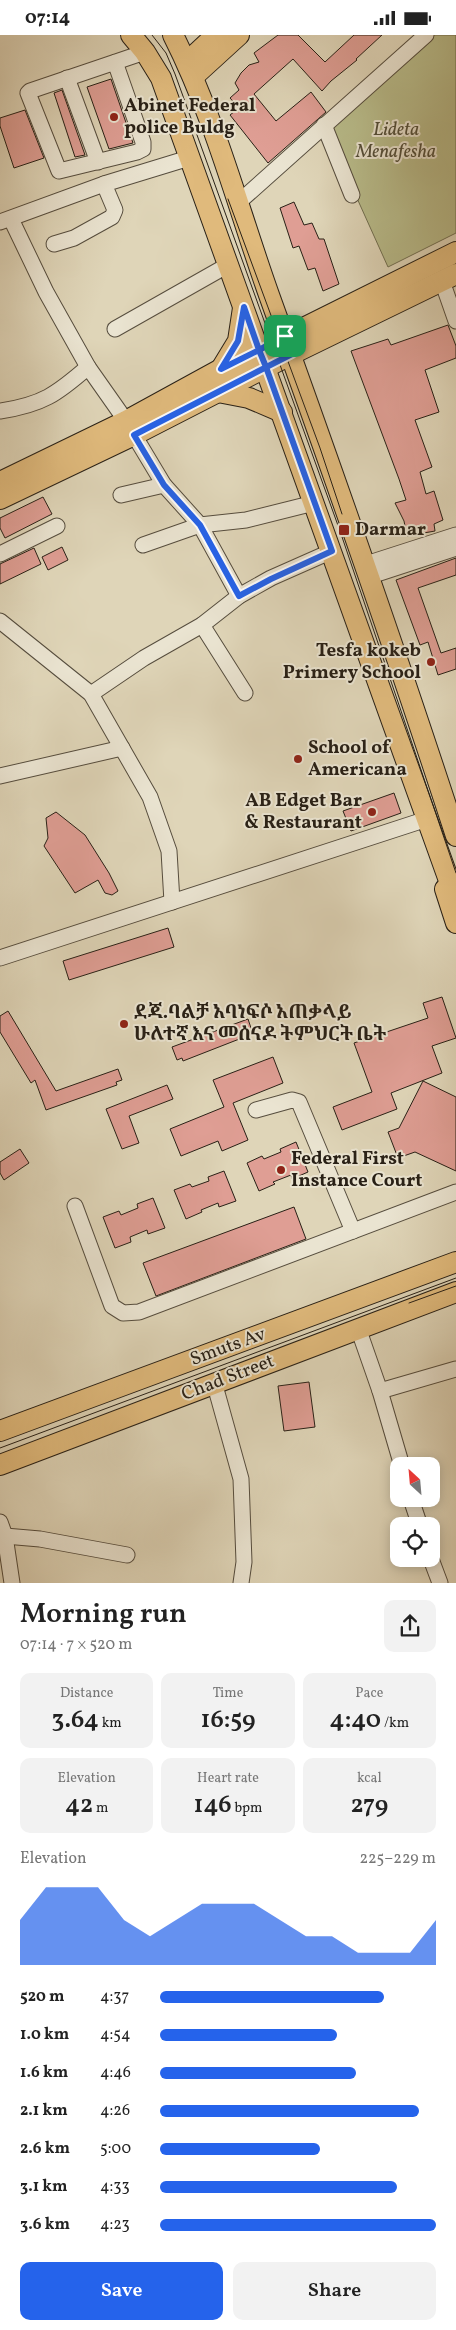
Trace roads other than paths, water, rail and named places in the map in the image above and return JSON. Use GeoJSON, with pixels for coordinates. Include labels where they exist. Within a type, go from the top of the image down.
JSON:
{"type":"FeatureCollection","features":[{"type":"Feature","properties":{"kind":"main road"},"geometry":{"type":"LineString","coordinates":[[131,35],[161,78],[456,900]]}},
{"type":"Feature","properties":{"kind":"main road"},"geometry":{"type":"LineString","coordinates":[[173,35],[190,70],[239,202],[368,570],[456,836]]}},
{"type":"Feature","properties":{"kind":"main road"},"geometry":{"type":"LineString","coordinates":[[190,70],[216,35]]}},
{"type":"Feature","properties":{"kind":"main road"},"geometry":{"type":"LineString","coordinates":[[190,70],[239,35]]}},
{"type":"Feature","properties":{"kind":"main road"},"geometry":{"type":"LineString","coordinates":[[289,345],[456,252]]}},
{"type":"Feature","properties":{"kind":"main road"},"geometry":{"type":"LineString","coordinates":[[0,499],[130,428],[221,369],[262,358],[449,277]]}},
{"type":"Feature","properties":{"kind":"main road"},"geometry":{"type":"LineString","coordinates":[[221,369],[238,341],[244,307]]}},
{"type":"Feature","properties":{"kind":"main road"},"geometry":{"type":"LineString","coordinates":[[0,482],[218,392],[262,358]]}},
{"type":"Feature","properties":{"kind":"main road"},"geometry":{"type":"LineString","coordinates":[[218,392],[249,398],[282,412]]}},
{"type":"Feature","properties":{"kind":"main road"},"geometry":{"type":"LineString","coordinates":[[439,850],[442,878],[456,923]]}},
{"type":"Feature","properties":{"kind":"main road","name":"Smuts Av"},"geometry":{"type":"LineString","coordinates":[[0,1431],[456,1262]]}},
{"type":"Feature","properties":{"kind":"main road","name":"Chad Street"},"geometry":{"type":"LineString","coordinates":[[0,1465],[456,1292]]}},
{"type":"Feature","properties":{"kind":"street"},"geometry":{"type":"LineString","coordinates":[[239,202],[424,36]]}},
{"type":"Feature","properties":{"kind":"street"},"geometry":{"type":"LineString","coordinates":[[115,62],[143,142],[143,149],[61,171],[57,169],[29,97],[30,91],[115,62],[145,53]]}},
{"type":"Feature","properties":{"kind":"street"},"geometry":{"type":"LineString","coordinates":[[67,78],[98,161]]}},
{"type":"Feature","properties":{"kind":"street"},"geometry":{"type":"LineString","coordinates":[[324,125],[352,195]]}},
{"type":"Feature","properties":{"kind":"street"},"geometry":{"type":"LineString","coordinates":[[189,158],[104,184],[6,221],[88,367],[130,428],[164,485],[200,525],[239,596]]}},
{"type":"Feature","properties":{"kind":"street"},"geometry":{"type":"LineString","coordinates":[[54,244],[74,238],[112,217],[115,210],[104,184]]}},
{"type":"Feature","properties":{"kind":"street"},"geometry":{"type":"LineString","coordinates":[[115,329],[228,265]]}},
{"type":"Feature","properties":{"kind":"street"},"geometry":{"type":"LineString","coordinates":[[449,277],[456,321]]}},
{"type":"Feature","properties":{"kind":"street"},"geometry":{"type":"LineString","coordinates":[[0,411],[36,404],[57,393],[88,367]]}},
{"type":"Feature","properties":{"kind":"street"},"geometry":{"type":"LineString","coordinates":[[121,495],[164,485]]}},
{"type":"Feature","properties":{"kind":"street"},"geometry":{"type":"LineString","coordinates":[[143,545],[200,525],[246,520],[314,503]]}},
{"type":"Feature","properties":{"kind":"street"},"geometry":{"type":"LineString","coordinates":[[0,553],[57,526]]}},
{"type":"Feature","properties":{"kind":"street"},"geometry":{"type":"LineString","coordinates":[[368,570],[456,535]]}},
{"type":"Feature","properties":{"kind":"street"},"geometry":{"type":"LineString","coordinates":[[368,570],[456,548]]}},
{"type":"Feature","properties":{"kind":"street"},"geometry":{"type":"LineString","coordinates":[[91,693],[144,658],[202,625],[239,596],[332,551]]}},
{"type":"Feature","properties":{"kind":"street"},"geometry":{"type":"LineString","coordinates":[[0,621],[91,693],[150,797],[170,851],[172,903]]}},
{"type":"Feature","properties":{"kind":"street"},"geometry":{"type":"LineString","coordinates":[[202,625],[245,693]]}},
{"type":"Feature","properties":{"kind":"street"},"geometry":{"type":"LineString","coordinates":[[0,776],[122,748]]}},
{"type":"Feature","properties":{"kind":"street"},"geometry":{"type":"LineString","coordinates":[[0,958],[427,819]]}},
{"type":"Feature","properties":{"kind":"street"},"geometry":{"type":"LineString","coordinates":[[256,1110],[292,1100],[299,1102],[353,1231]]}},
{"type":"Feature","properties":{"kind":"street"},"geometry":{"type":"LineString","coordinates":[[75,1206],[112,1306],[123,1313],[139,1312],[456,1192]]}},
{"type":"Feature","properties":{"kind":"street"},"geometry":{"type":"LineString","coordinates":[[358,1328],[380,1391],[399,1457]]}},
{"type":"Feature","properties":{"kind":"street"},"geometry":{"type":"LineString","coordinates":[[380,1391],[456,1369]]}},
{"type":"Feature","properties":{"kind":"street"},"geometry":{"type":"LineString","coordinates":[[214,1383],[241,1479],[244,1562],[241,1583]]}},
{"type":"Feature","properties":{"kind":"street"},"geometry":{"type":"LineString","coordinates":[[12,1583],[2,1529],[40,1539],[127,1555]]}},
{"type":"Feature","properties":{"kind":"street"},"geometry":{"type":"LineString","coordinates":[[434,1567],[440,1583]]}},
{"type":"Feature","properties":{"kind":"tram line"},"geometry":{"type":"LineString","coordinates":[[152,35],[166,53],[175,74],[340,531],[456,873]]}},
{"type":"Feature","properties":{"kind":"tram line"},"geometry":{"type":"LineString","coordinates":[[228,199],[320,448],[342,514]]}},
{"type":"Feature","properties":{"kind":"tram line"},"geometry":{"type":"LineString","coordinates":[[0,1448],[456,1278]]}},
{"type":"Feature","properties":{"kind":"tram line"},"geometry":{"type":"LineString","coordinates":[[409,1303],[456,1286]]}},
{"type":"Feature","properties":{"kind":"place","name":"Abinet Federal police Buldg"},"geometry":{"type":"Point","coordinates":[114,117]}},
{"type":"Feature","properties":{"kind":"place","name":"Darmar"},"geometry":{"type":"Point","coordinates":[344,530]}},
{"type":"Feature","properties":{"kind":"place","name":"Tesfa kokeb Primery School"},"geometry":{"type":"Point","coordinates":[431,662]}},
{"type":"Feature","properties":{"kind":"place","name":"School of Americana"},"geometry":{"type":"Point","coordinates":[298,759]}},
{"type":"Feature","properties":{"kind":"place","name":"AB Edget Bar & Restaurant"},"geometry":{"type":"Point","coordinates":[372,812]}},
{"type":"Feature","properties":{"kind":"place","name":"ደጃ.ባልቻ አባነፍሶ አጠቃላይ ሁለተኛ እና መሰናዶ ትምህርት ቤት"},"geometry":{"type":"Point","coordinates":[124,1024]}},
{"type":"Feature","properties":{"kind":"place","name":"Federal First Instance Court"},"geometry":{"type":"Point","coordinates":[281,1170]}},
{"type":"Feature","properties":{"kind":"park label","name":"Lideta Menafesha"},"geometry":{"type":"Point","coordinates":[396,141]}}]}
